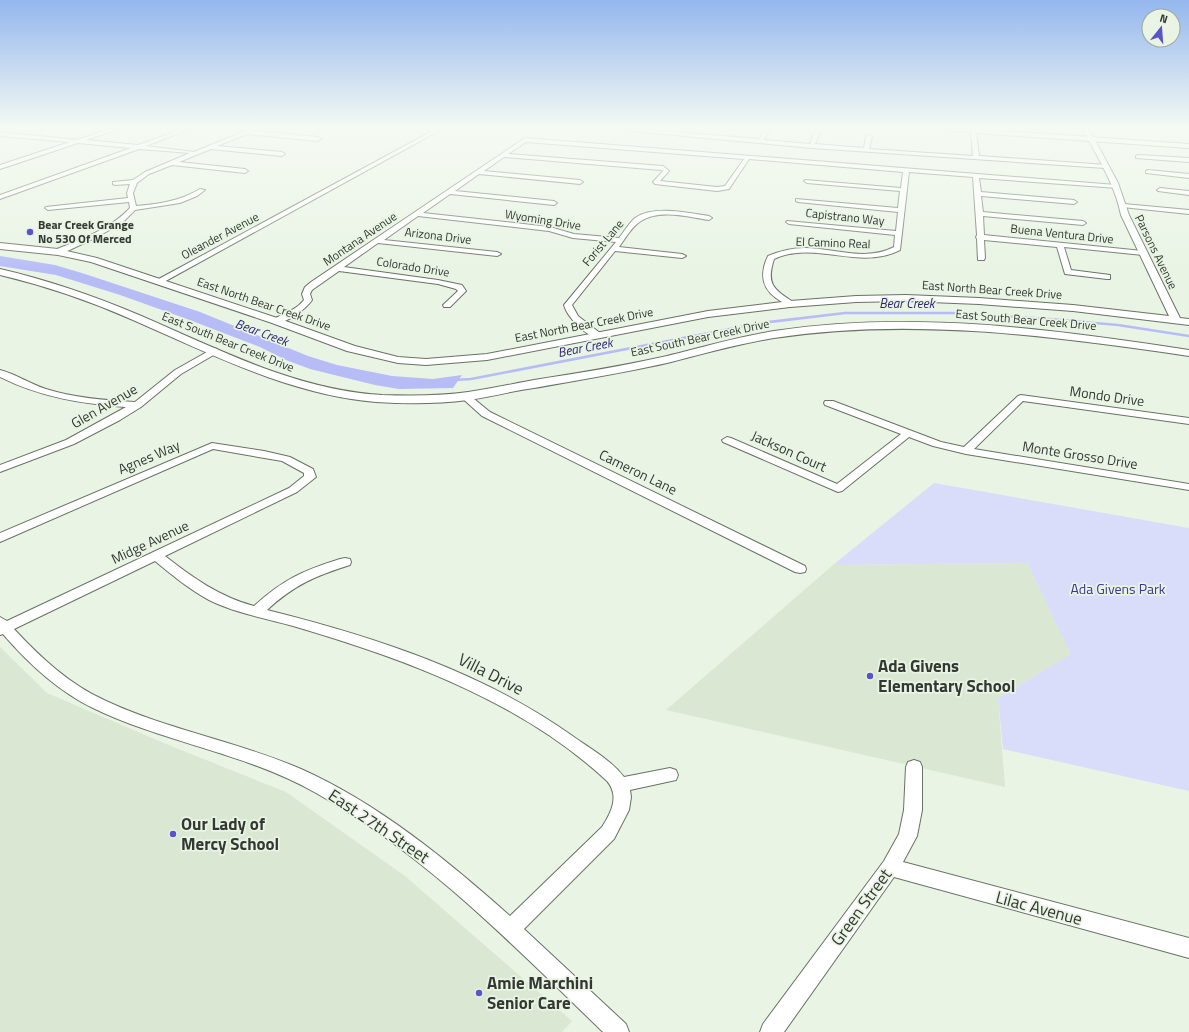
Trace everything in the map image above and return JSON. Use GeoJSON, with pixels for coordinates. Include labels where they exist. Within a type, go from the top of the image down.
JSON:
{"type":"FeatureCollection","features":[{"type":"Feature","properties":{"kind":"street"},"geometry":{"type":"LineString","coordinates":[[0,197],[55,177]]}},
{"type":"Feature","properties":{"kind":"street"},"geometry":{"type":"LineString","coordinates":[[133,208],[130,192],[134,182],[140,177]]}},
{"type":"Feature","properties":{"kind":"street","name":"Oleander Avenue"},"geometry":{"type":"LineString","coordinates":[[159,281],[351,177]]}},
{"type":"Feature","properties":{"kind":"street","name":"Montana Avenue"},"geometry":{"type":"LineString","coordinates":[[276,321],[294,313],[304,306],[308,300],[306,294],[308,290],[337,268],[470,177]]}},
{"type":"Feature","properties":{"kind":"street"},"geometry":{"type":"LineString","coordinates":[[530,177],[580,182]]}},
{"type":"Feature","properties":{"kind":"street"},"geometry":{"type":"LineString","coordinates":[[660,177],[656,182],[717,189],[728,188],[735,177]]}},
{"type":"Feature","properties":{"kind":"street","name":"El Camino Real"},"geometry":{"type":"LineString","coordinates":[[790,304],[772,290],[767,284],[766,271],[771,258],[779,254],[803,250],[862,256],[891,252],[897,248],[905,177]]}},
{"type":"Feature","properties":{"kind":"street"},"geometry":{"type":"LineString","coordinates":[[976,177],[980,214],[981,258]]}},
{"type":"Feature","properties":{"kind":"street"},"geometry":{"type":"LineString","coordinates":[[991,177],[1116,187]]}},
{"type":"Feature","properties":{"kind":"street","name":"Parsons Avenue"},"geometry":{"type":"LineString","coordinates":[[1111,177],[1124,206],[1125,215],[1176,320]]}},
{"type":"Feature","properties":{"kind":"street"},"geometry":{"type":"LineString","coordinates":[[807,181],[904,190]]}},
{"type":"Feature","properties":{"kind":"street"},"geometry":{"type":"LineString","coordinates":[[115,183],[134,182]]}},
{"type":"Feature","properties":{"kind":"street"},"geometry":{"type":"LineString","coordinates":[[58,252],[95,236],[120,222],[133,208],[173,202],[192,196],[202,190]]}},
{"type":"Feature","properties":{"kind":"street"},"geometry":{"type":"LineString","coordinates":[[1160,190],[1189,193]]}},
{"type":"Feature","properties":{"kind":"street"},"geometry":{"type":"LineString","coordinates":[[449,192],[554,203]]}},
{"type":"Feature","properties":{"kind":"street"},"geometry":{"type":"LineString","coordinates":[[978,194],[1074,202]]}},
{"type":"Feature","properties":{"kind":"street"},"geometry":{"type":"LineString","coordinates":[[48,208],[132,200]]}},
{"type":"Feature","properties":{"kind":"street"},"geometry":{"type":"LineString","coordinates":[[798,200],[901,210]]}},
{"type":"Feature","properties":{"kind":"street"},"geometry":{"type":"LineString","coordinates":[[1124,206],[1189,212]]}},
{"type":"Feature","properties":{"kind":"street","name":"Forist Lane"},"geometry":{"type":"LineString","coordinates":[[597,335],[572,314],[568,309],[568,305],[570,300],[637,220],[651,214],[665,213],[710,218]]}},
{"type":"Feature","properties":{"kind":"street","name":"Wyoming Drive"},"geometry":{"type":"LineString","coordinates":[[416,214],[550,229],[573,236],[620,240]]}},
{"type":"Feature","properties":{"kind":"street"},"geometry":{"type":"LineString","coordinates":[[980,214],[1083,223]]}},
{"type":"Feature","properties":{"kind":"street","name":"Capistrano Way"},"geometry":{"type":"LineString","coordinates":[[789,222],[899,233]]}},
{"type":"Feature","properties":{"kind":"street","name":"Buena Ventura Drive"},"geometry":{"type":"LineString","coordinates":[[980,237],[1143,253]]}},
{"type":"Feature","properties":{"kind":"street","name":"Arizona Drive"},"geometry":{"type":"LineString","coordinates":[[377,240],[496,254]]}},
{"type":"Feature","properties":{"kind":"street"},"geometry":{"type":"LineString","coordinates":[[1060,245],[1068,272],[1107,277]]}},
{"type":"Feature","properties":{"kind":"street","name":"East North Bear Creek Drive"},"geometry":{"type":"LineString","coordinates":[[0,246],[58,252],[94,260],[373,355],[398,360],[426,362],[487,357],[708,314],[790,304],[856,300],[947,299],[1074,308],[1189,322]]}},
{"type":"Feature","properties":{"kind":"street"},"geometry":{"type":"LineString","coordinates":[[614,248],[682,256]]}},
{"type":"Feature","properties":{"kind":"street","name":"Colorado Drive"},"geometry":{"type":"LineString","coordinates":[[337,268],[438,282],[459,287],[462,291],[447,305]]}},
{"type":"Feature","properties":{"kind":"street","name":"East South Bear Creek Drive"},"geometry":{"type":"LineString","coordinates":[[0,272],[32,278],[98,302],[270,375],[313,388],[373,398],[394,399],[464,396],[636,366],[785,333],[865,326],[937,326],[1085,337],[1189,353]]}},
{"type":"Feature","properties":{"kind":"street","name":"Glen Avenue"},"geometry":{"type":"LineString","coordinates":[[0,469],[91,432],[137,405],[178,372],[214,351]]}},
{"type":"Feature","properties":{"kind":"street"},"geometry":{"type":"LineString","coordinates":[[0,373],[23,384],[49,393],[99,402],[137,405]]}},
{"type":"Feature","properties":{"kind":"street","name":"Cameron Lane"},"geometry":{"type":"LineString","coordinates":[[464,396],[486,414],[800,569]]}},
{"type":"Feature","properties":{"kind":"street","name":"Mondo Drive"},"geometry":{"type":"LineString","coordinates":[[966,452],[1021,398],[1189,421]]}},
{"type":"Feature","properties":{"kind":"street","name":"Monte Grosso Drive"},"geometry":{"type":"LineString","coordinates":[[829,403],[937,444],[966,452],[1189,487]]}},
{"type":"Feature","properties":{"kind":"street","name":"Jackson Court"},"geometry":{"type":"LineString","coordinates":[[727,440],[838,489],[908,433]]}},
{"type":"Feature","properties":{"kind":"street","name":"Agnes Way"},"geometry":{"type":"LineString","coordinates":[[0,538],[212,446],[286,459],[309,471],[310,477]]}},
{"type":"Feature","properties":{"kind":"street","name":"Midge Avenue"},"geometry":{"type":"LineString","coordinates":[[2,626],[156,556],[293,490],[310,477]]}},
{"type":"Feature","properties":{"kind":"street","name":"Villa Drive"},"geometry":{"type":"LineString","coordinates":[[156,556],[198,588],[225,601],[381,648],[445,672],[505,700],[563,737],[606,771],[620,785]]}},
{"type":"Feature","properties":{"kind":"street"},"geometry":{"type":"LineString","coordinates":[[257,611],[283,589],[299,579],[313,572],[345,562]]}},
{"type":"Feature","properties":{"kind":"street","name":"East 27th Street"},"geometry":{"type":"LineString","coordinates":[[2,626],[39,663],[65,684],[97,703],[149,725],[274,766],[320,786],[364,812],[402,838],[458,883],[618,1032]]}},
{"type":"Feature","properties":{"kind":"street","name":"Green Street"},"geometry":{"type":"LineString","coordinates":[[771,1032],[890,867],[908,836],[912,823],[914,767]]}},
{"type":"Feature","properties":{"kind":"street"},"geometry":{"type":"LineString","coordinates":[[510,930],[608,833],[617,818],[623,799],[620,785],[670,775]]}},
{"type":"Feature","properties":{"kind":"street","name":"Lilac Avenue"},"geometry":{"type":"LineString","coordinates":[[890,867],[1189,948]]}},
{"type":"Feature","properties":{"kind":"shaded area","name":"Ada Givens Elementary School"},"geometry":{"type":"Polygon","coordinates":[[[1027,563],[1072,654],[998,698],[1005,787],[666,710],[833,565],[1027,563]]]}},
{"type":"Feature","properties":{"kind":"shaded area","name":"Our Lady of Mercy School"},"geometry":{"type":"Polygon","coordinates":[[[0,647],[47,693],[171,746],[286,792],[405,876],[572,1021],[562,1032],[0,1032],[0,647]]]}},
{"type":"Feature","properties":{"kind":"green space","name":"Ada Givens Park"},"geometry":{"type":"Polygon","coordinates":[[[934,483],[1189,528],[1189,791],[1003,749],[998,698],[1071,654],[1027,563],[833,565],[934,483]]]}},
{"type":"Feature","properties":{"kind":"water"},"geometry":{"type":"Polygon","coordinates":[[[0,256],[55,265],[85,274],[200,312],[308,356],[337,365],[392,376],[433,379],[462,375],[453,388],[399,389],[375,385],[310,369],[286,360],[260,347],[120,295],[56,275],[0,266],[0,256]]]}},
{"type":"Feature","properties":{"kind":"waterway","name":"Bear Creek"},"geometry":{"type":"LineString","coordinates":[[455,380],[471,379],[761,323],[845,313],[952,313],[1049,319],[1118,325],[1189,336]]}},
{"type":"Feature","properties":{"kind":"place","name":"Bear Creek Grange No 530 Of Merced"},"geometry":{"type":"Point","coordinates":[30,232]}},
{"type":"Feature","properties":{"kind":"place","name":"Ada Givens Elementary School"},"geometry":{"type":"Point","coordinates":[870,676]}},
{"type":"Feature","properties":{"kind":"place","name":"Our Lady of Mercy School"},"geometry":{"type":"Point","coordinates":[173,834]}},
{"type":"Feature","properties":{"kind":"place","name":"Amie Marchini Senior Care"},"geometry":{"type":"Point","coordinates":[479,993]}}]}
